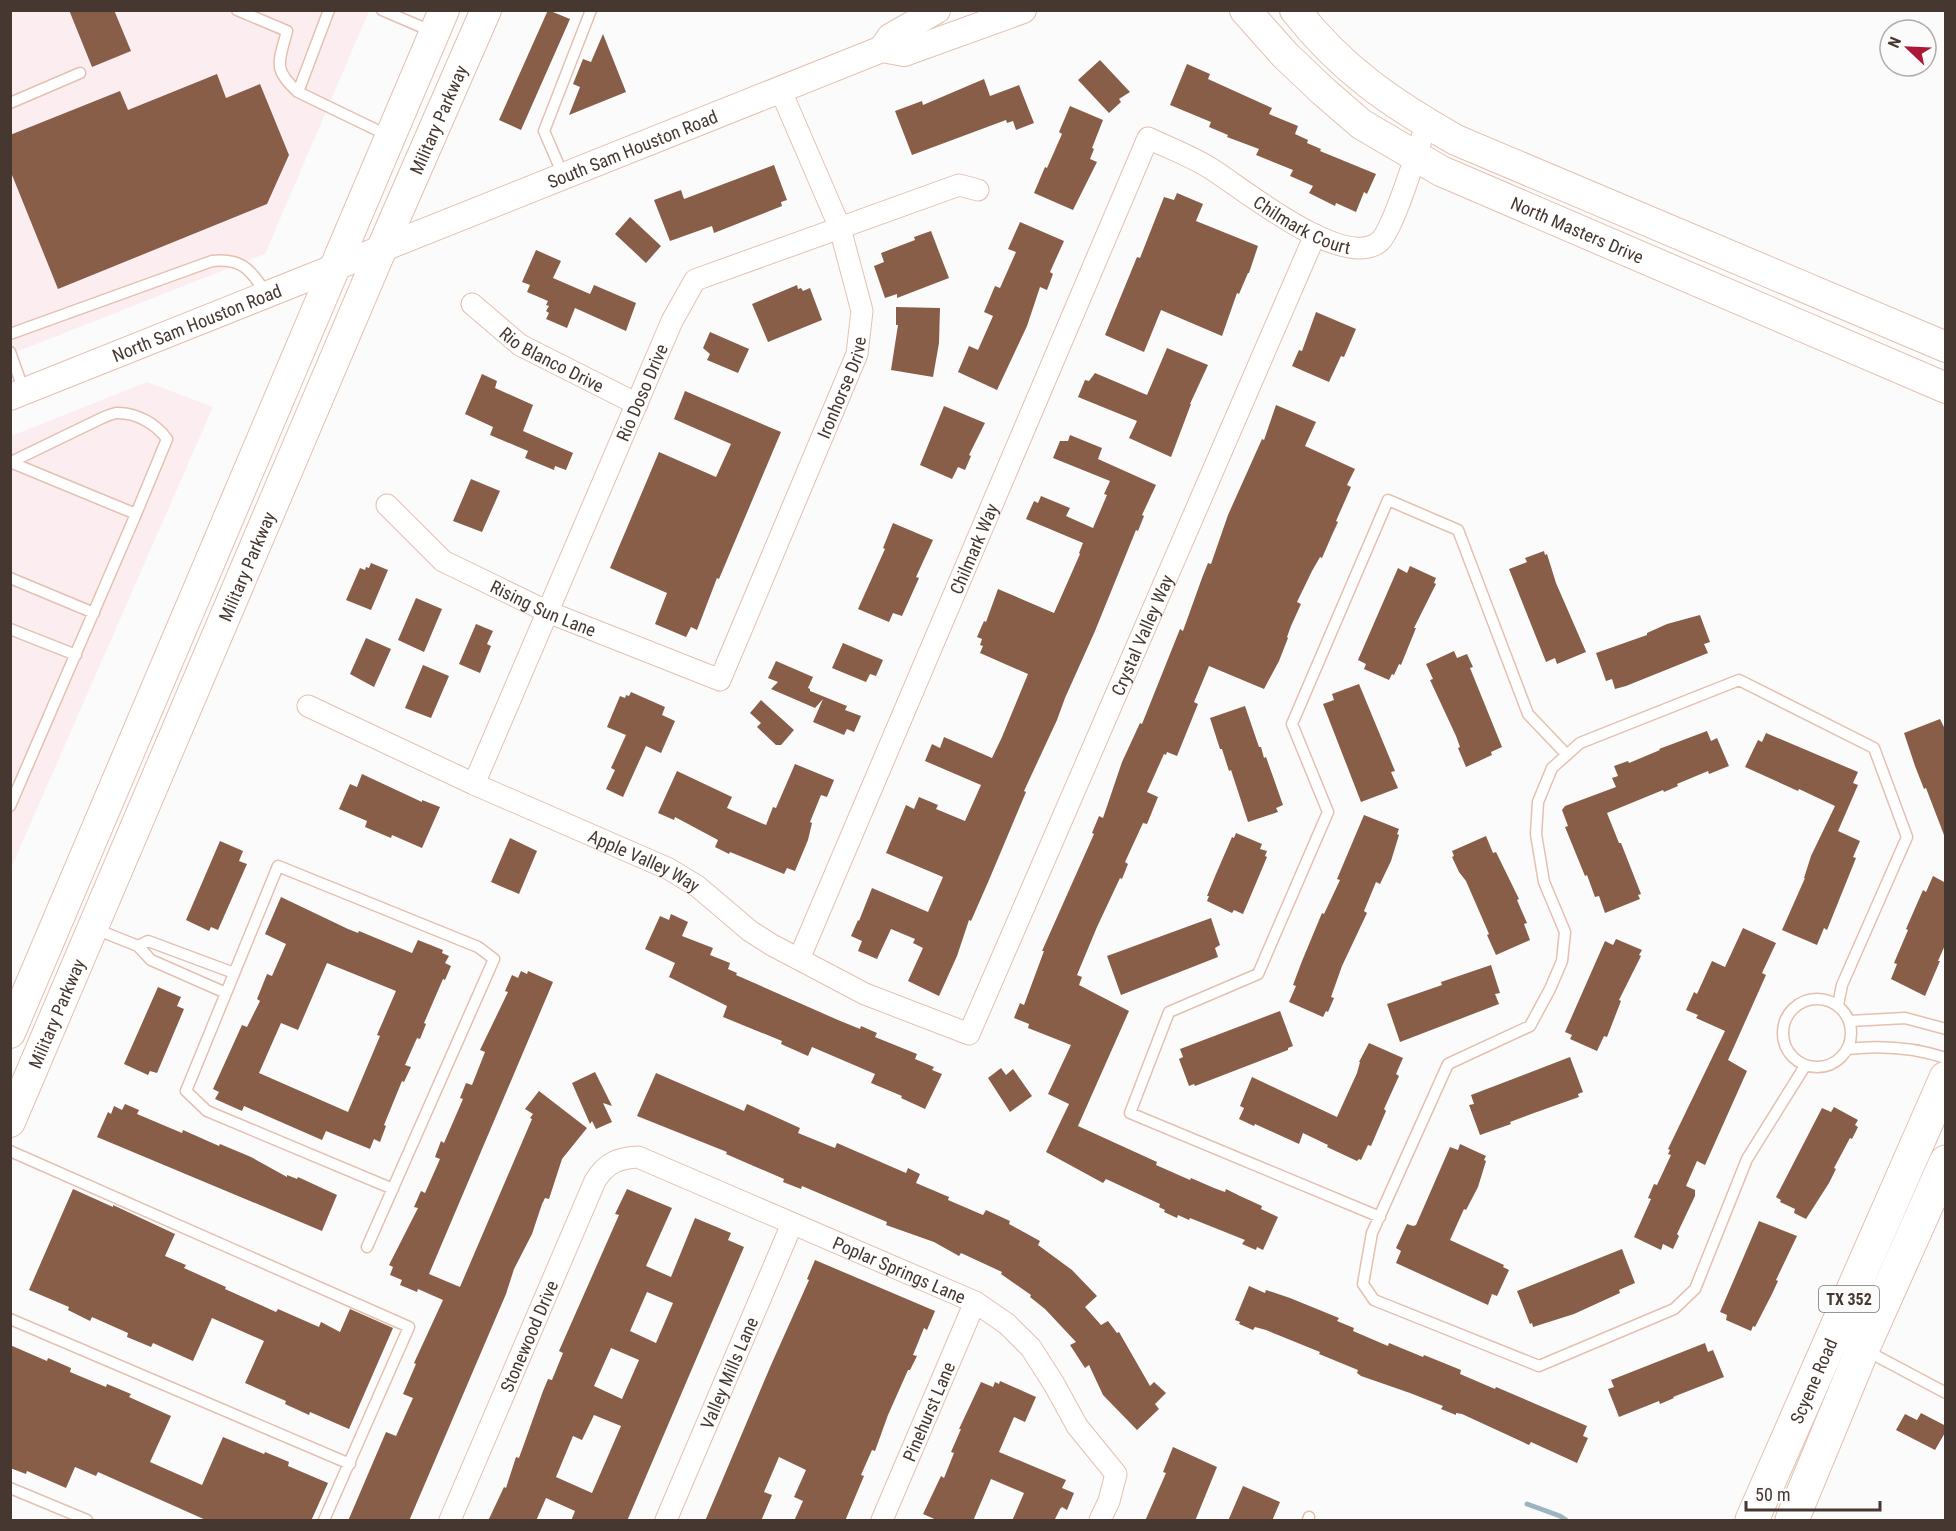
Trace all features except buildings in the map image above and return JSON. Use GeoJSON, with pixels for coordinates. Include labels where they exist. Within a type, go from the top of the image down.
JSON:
{"type":"FeatureCollection","features":[{"type":"Feature","properties":{"kind":"main road","name":"Military Parkway"},"geometry":{"type":"LineString","coordinates":[[10,1122],[382,248],[486,10]]}},
{"type":"Feature","properties":{"kind":"main road","name":"North Masters Drive"},"geometry":{"type":"LineString","coordinates":[[1245,10],[1285,55],[1361,124],[1414,156],[1456,177],[1946,388]]}},
{"type":"Feature","properties":{"kind":"main road","name":"North Masters Drive"},"geometry":{"type":"LineString","coordinates":[[1295,10],[1316,38],[1358,77],[1427,123],[1467,145],[1946,347]]}},
{"type":"Feature","properties":{"kind":"main road","name":"Military Parkway"},"geometry":{"type":"LineString","coordinates":[[10,1033],[439,22]]}},
{"type":"Feature","properties":{"kind":"main road"},"geometry":{"type":"LineString","coordinates":[[61,915],[93,928]]}},
{"type":"Feature","properties":{"kind":"main road","name":"Scyene Road"},"geometry":{"type":"LineString","coordinates":[[1752,1521],[1946,1078]]}},
{"type":"Feature","properties":{"kind":"main road","name":"Scyene Road"},"geometry":{"type":"LineString","coordinates":[[1792,1521],[1863,1348],[1946,1162]]}},
{"type":"Feature","properties":{"kind":"street","name":"South Sam Houston Road"},"geometry":{"type":"LineString","coordinates":[[882,49],[890,37],[937,10]]}},
{"type":"Feature","properties":{"kind":"street","name":"South Sam Houston Road"},"geometry":{"type":"LineString","coordinates":[[382,248],[882,49],[904,53],[1023,10]]}},
{"type":"Feature","properties":{"kind":"street","name":"Ironhorse Drive"},"geometry":{"type":"LineString","coordinates":[[720,680],[857,354],[862,311],[840,228],[780,89]]}},
{"type":"Feature","properties":{"kind":"street","name":"Chilmark Court"},"geometry":{"type":"LineString","coordinates":[[1148,138],[1209,167],[1275,213],[1315,235],[1338,245],[1359,248],[1379,242],[1392,223],[1427,123]]}},
{"type":"Feature","properties":{"kind":"street","name":"Chilmark Way"},"geometry":{"type":"LineString","coordinates":[[799,959],[1148,138]]}},
{"type":"Feature","properties":{"kind":"street","name":"Rio Doso Drive"},"geometry":{"type":"LineString","coordinates":[[474,784],[672,321],[695,280],[959,185],[978,190]]}},
{"type":"Feature","properties":{"kind":"street","name":"Crystal Valley Way"},"geometry":{"type":"LineString","coordinates":[[969,1034],[1315,235]]}},
{"type":"Feature","properties":{"kind":"street","name":"North Sam Houston Road"},"geometry":{"type":"LineString","coordinates":[[17,394],[382,248]]}},
{"type":"Feature","properties":{"kind":"street","name":"Rio Blanco Drive"},"geometry":{"type":"LineString","coordinates":[[472,304],[520,345],[637,404]]}},
{"type":"Feature","properties":{"kind":"street","name":"Rising Sun Lane"},"geometry":{"type":"LineString","coordinates":[[387,505],[443,561],[548,612],[720,680]]}},
{"type":"Feature","properties":{"kind":"street","name":"Apple Valley Way"},"geometry":{"type":"LineString","coordinates":[[308,706],[474,784],[669,869],[697,886],[750,931],[799,959],[865,994],[969,1034]]}},
{"type":"Feature","properties":{"kind":"street","name":"Poplar Springs Lane"},"geometry":{"type":"LineString","coordinates":[[616,1160],[638,1157],[975,1302],[1007,1324],[1030,1348],[1054,1384],[1077,1426],[1116,1474],[1109,1501],[1100,1521]]}},
{"type":"Feature","properties":{"kind":"street","name":"Stonewood Drive"},"geometry":{"type":"LineString","coordinates":[[450,1521],[595,1181],[602,1170],[616,1160]]}},
{"type":"Feature","properties":{"kind":"street","name":"Valley Mills Lane"},"geometry":{"type":"LineString","coordinates":[[666,1521],[792,1224]]}},
{"type":"Feature","properties":{"kind":"street","name":"Pinehurst Lane"},"geometry":{"type":"LineString","coordinates":[[882,1521],[975,1302]]}},
{"type":"Feature","properties":{"kind":"lane"},"geometry":{"type":"LineString","coordinates":[[237,10],[287,31],[279,69],[284,80],[298,92],[390,136]]}},
{"type":"Feature","properties":{"kind":"lane"},"geometry":{"type":"LineString","coordinates":[[298,92],[329,10]]}},
{"type":"Feature","properties":{"kind":"lane"},"geometry":{"type":"LineString","coordinates":[[382,10],[439,22]]}},
{"type":"Feature","properties":{"kind":"lane"},"geometry":{"type":"LineString","coordinates":[[563,176],[544,131],[591,10]]}},
{"type":"Feature","properties":{"kind":"lane"},"geometry":{"type":"LineString","coordinates":[[10,103],[80,73]]}},
{"type":"Feature","properties":{"kind":"lane"},"geometry":{"type":"LineString","coordinates":[[10,334],[212,261],[230,259],[250,270],[267,294]]}},
{"type":"Feature","properties":{"kind":"lane"},"geometry":{"type":"LineString","coordinates":[[10,352],[17,394]]}},
{"type":"Feature","properties":{"kind":"lane"},"geometry":{"type":"LineString","coordinates":[[10,806],[94,613],[166,439],[159,428],[139,418],[116,413],[11,462]]}},
{"type":"Feature","properties":{"kind":"lane"},"geometry":{"type":"LineString","coordinates":[[11,462],[136,514]]}},
{"type":"Feature","properties":{"kind":"lane"},"geometry":{"type":"LineString","coordinates":[[1380,1216],[1130,1113],[1169,1012],[1258,974],[1328,812],[1292,724],[1388,500],[1458,530],[1528,714],[1567,755]]}},
{"type":"Feature","properties":{"kind":"lane"},"geometry":{"type":"LineString","coordinates":[[10,578],[94,613]]}},
{"type":"Feature","properties":{"kind":"lane"},"geometry":{"type":"LineString","coordinates":[[10,629],[76,655]]}},
{"type":"Feature","properties":{"kind":"lane"},"geometry":{"type":"LineString","coordinates":[[1806,1066],[1747,1159],[1695,1290],[1674,1309],[1539,1366],[1374,1300],[1363,1284],[1372,1233],[1448,1064],[1530,1026],[1551,989],[1562,961],[1565,932],[1544,882],[1536,834],[1538,802],[1552,768],[1580,743],[1739,680],[1874,747],[1907,837],[1842,985],[1838,1005]]}},
{"type":"Feature","properties":{"kind":"lane"},"geometry":{"type":"LineString","coordinates":[[367,1247],[393,1189],[494,959],[478,947],[278,866],[186,1091],[207,1111],[393,1189]]}},
{"type":"Feature","properties":{"kind":"lane"},"geometry":{"type":"LineString","coordinates":[[93,928],[138,946],[151,960],[226,993]]}},
{"type":"Feature","properties":{"kind":"lane"},"geometry":{"type":"LineString","coordinates":[[138,946],[148,940],[234,973]]}},
{"type":"Feature","properties":{"kind":"lane"},"geometry":{"type":"LineString","coordinates":[[1808,1000],[1828,1000],[1838,1005],[1850,1021],[1851,1040],[1848,1049],[1834,1063],[1825,1067],[1806,1066],[1797,1061],[1786,1047],[1783,1029],[1785,1020],[1798,1004],[1808,1000]]}},
{"type":"Feature","properties":{"kind":"lane"},"geometry":{"type":"LineString","coordinates":[[1850,1021],[1905,1018],[1946,1029]]}},
{"type":"Feature","properties":{"kind":"lane"},"geometry":{"type":"LineString","coordinates":[[1848,1049],[1878,1046],[1917,1050],[1946,1058]]}},
{"type":"Feature","properties":{"kind":"lane"},"geometry":{"type":"LineString","coordinates":[[10,1151],[409,1327],[324,1521]]}},
{"type":"Feature","properties":{"kind":"lane"},"geometry":{"type":"LineString","coordinates":[[10,1319],[350,1464]]}},
{"type":"Feature","properties":{"kind":"lane"},"geometry":{"type":"LineString","coordinates":[[1863,1348],[1946,1393]]}},
{"type":"Feature","properties":{"kind":"lane"},"geometry":{"type":"LineString","coordinates":[[10,1488],[87,1521]]}},
{"type":"Feature","properties":{"kind":"shaded area"},"geometry":{"type":"Polygon","coordinates":[[[11,11],[369,11],[265,254],[11,354],[11,11]]]}},
{"type":"Feature","properties":{"kind":"shaded area"},"geometry":{"type":"Polygon","coordinates":[[[147,382],[213,407],[11,868],[11,436],[147,382]]]}},
{"type":"Feature","properties":{"kind":"waterway"},"geometry":{"type":"LineString","coordinates":[[1527,1504],[1566,1520]]}}]}
